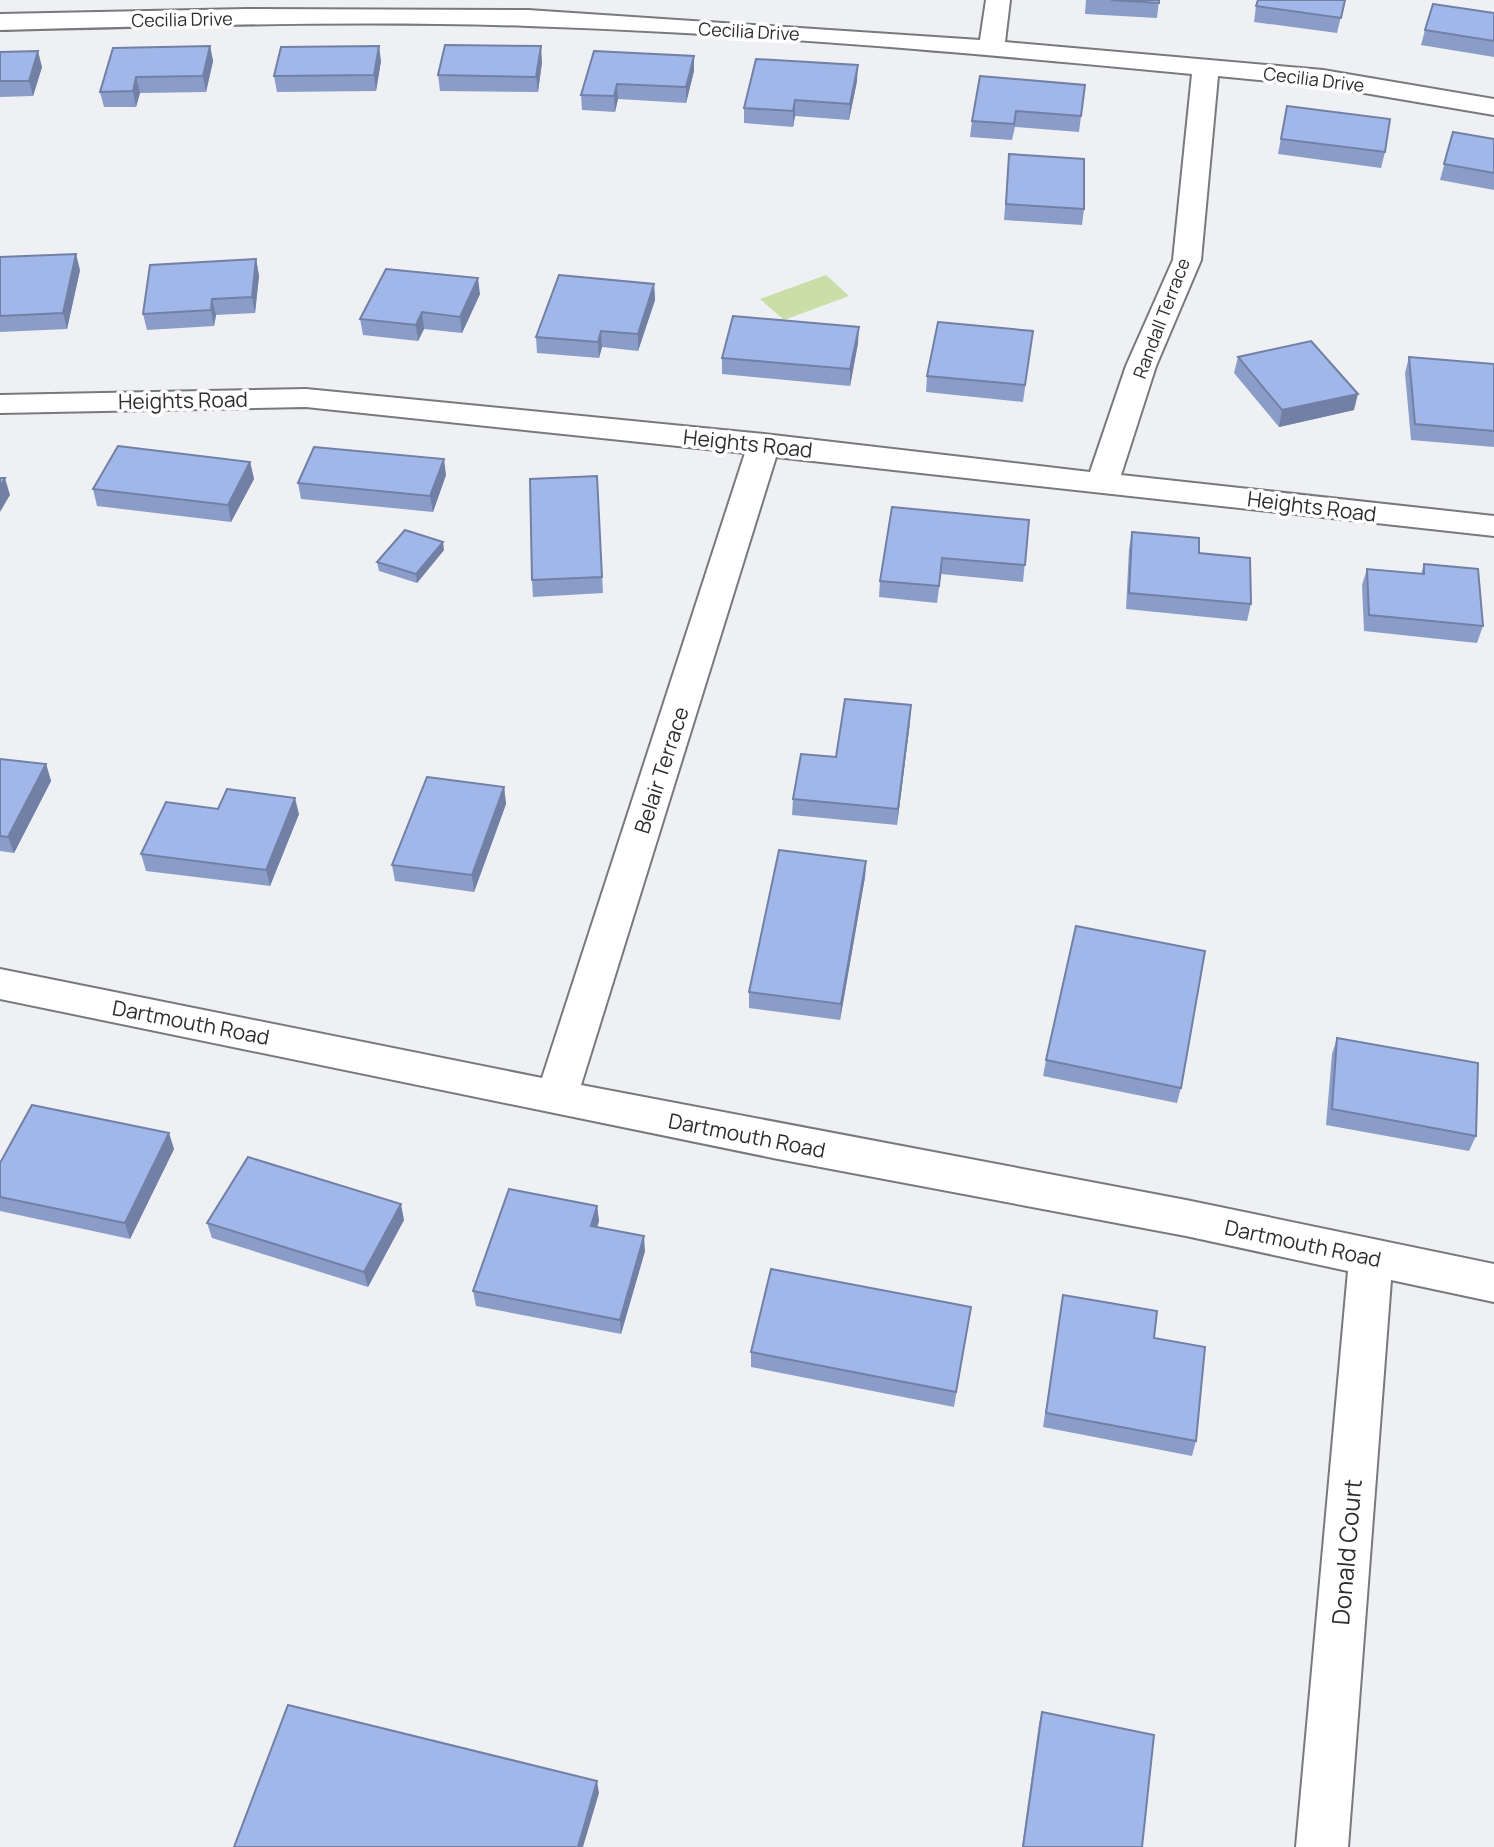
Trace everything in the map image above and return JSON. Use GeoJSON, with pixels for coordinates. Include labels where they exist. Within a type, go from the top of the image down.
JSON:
{"type":"FeatureCollection","features":[{"type":"Feature","properties":{"kind":"street"},"geometry":{"type":"LineString","coordinates":[[991,49],[998,0]]}},
{"type":"Feature","properties":{"kind":"street","name":"Cecilia Drive"},"geometry":{"type":"LineString","coordinates":[[0,22],[246,17],[528,18],[991,49],[1206,67],[1323,78],[1494,107]]}},
{"type":"Feature","properties":{"kind":"street","name":"Randall Terrace"},"geometry":{"type":"LineString","coordinates":[[1103,481],[1141,366],[1164,319],[1186,260],[1206,67]]}},
{"type":"Feature","properties":{"kind":"street","name":"Heights Road"},"geometry":{"type":"LineString","coordinates":[[0,404],[306,398],[764,444],[1494,526]]}},
{"type":"Feature","properties":{"kind":"street","name":"Belair Terrace"},"geometry":{"type":"LineString","coordinates":[[557,1096],[764,444]]}},
{"type":"Feature","properties":{"kind":"street","name":"Dartmouth Road"},"geometry":{"type":"LineString","coordinates":[[0,984],[778,1142],[1186,1218],[1494,1283]]}},
{"type":"Feature","properties":{"kind":"street","name":"Donald Court"},"geometry":{"type":"LineString","coordinates":[[1322,1847],[1371,1257]]}},
{"type":"Feature","properties":{"kind":"green space"},"geometry":{"type":"Polygon","coordinates":[[[826,275],[849,296],[784,320],[760,299],[826,275]]]}},
{"type":"Feature","properties":{"kind":"building"},"geometry":{"type":"Polygon","coordinates":[[[1111,0],[1159,0],[1159,3],[1111,0]]]}},
{"type":"Feature","properties":{"kind":"building"},"geometry":{"type":"Polygon","coordinates":[[[1258,0],[1345,0],[1341,18],[1256,6],[1258,0]]]}},
{"type":"Feature","properties":{"kind":"building"},"geometry":{"type":"Polygon","coordinates":[[[1433,4],[1494,13],[1494,41],[1425,30],[1433,4]]]}},
{"type":"Feature","properties":{"kind":"building"},"geometry":{"type":"Polygon","coordinates":[[[445,45],[541,46],[536,77],[438,75],[445,45]]]}},
{"type":"Feature","properties":{"kind":"building"},"geometry":{"type":"Polygon","coordinates":[[[210,46],[203,76],[136,77],[133,91],[100,92],[113,48],[210,46]]]}},
{"type":"Feature","properties":{"kind":"building"},"geometry":{"type":"Polygon","coordinates":[[[379,46],[374,75],[274,76],[281,47],[379,46]]]}},
{"type":"Feature","properties":{"kind":"building"},"geometry":{"type":"Polygon","coordinates":[[[38,51],[29,81],[0,81],[0,52],[38,51]]]}},
{"type":"Feature","properties":{"kind":"building"},"geometry":{"type":"Polygon","coordinates":[[[594,51],[694,56],[686,87],[617,84],[614,96],[581,95],[594,51]]]}},
{"type":"Feature","properties":{"kind":"building"},"geometry":{"type":"Polygon","coordinates":[[[756,59],[858,65],[850,104],[795,100],[793,111],[744,108],[756,59]]]}},
{"type":"Feature","properties":{"kind":"building"},"geometry":{"type":"Polygon","coordinates":[[[980,76],[1085,85],[1081,116],[1016,111],[1014,124],[972,121],[980,76]]]}},
{"type":"Feature","properties":{"kind":"building"},"geometry":{"type":"Polygon","coordinates":[[[1287,106],[1390,119],[1385,152],[1281,139],[1287,106]]]}},
{"type":"Feature","properties":{"kind":"building"},"geometry":{"type":"Polygon","coordinates":[[[1453,132],[1494,139],[1494,173],[1444,164],[1453,132]]]}},
{"type":"Feature","properties":{"kind":"building"},"geometry":{"type":"Polygon","coordinates":[[[1009,154],[1084,159],[1084,209],[1006,204],[1009,154]]]}},
{"type":"Feature","properties":{"kind":"building"},"geometry":{"type":"Polygon","coordinates":[[[76,254],[63,313],[0,316],[0,257],[76,254]]]}},
{"type":"Feature","properties":{"kind":"building"},"geometry":{"type":"Polygon","coordinates":[[[256,259],[252,297],[212,299],[211,310],[143,314],[150,265],[256,259]]]}},
{"type":"Feature","properties":{"kind":"building"},"geometry":{"type":"Polygon","coordinates":[[[386,269],[478,278],[460,317],[422,312],[416,325],[360,319],[386,269]]]}},
{"type":"Feature","properties":{"kind":"building"},"geometry":{"type":"Polygon","coordinates":[[[559,275],[654,284],[638,334],[601,331],[598,342],[536,337],[559,275]]]}},
{"type":"Feature","properties":{"kind":"building"},"geometry":{"type":"Polygon","coordinates":[[[733,316],[859,327],[850,369],[722,358],[733,316]]]}},
{"type":"Feature","properties":{"kind":"building"},"geometry":{"type":"Polygon","coordinates":[[[938,322],[1033,331],[1025,385],[927,376],[938,322]]]}},
{"type":"Feature","properties":{"kind":"building"},"geometry":{"type":"Polygon","coordinates":[[[1311,341],[1358,394],[1282,410],[1238,357],[1311,341]]]}},
{"type":"Feature","properties":{"kind":"building"},"geometry":{"type":"Polygon","coordinates":[[[1409,357],[1494,364],[1494,431],[1415,424],[1409,357]]]}},
{"type":"Feature","properties":{"kind":"building"},"geometry":{"type":"Polygon","coordinates":[[[118,446],[250,462],[228,505],[93,489],[118,446]]]}},
{"type":"Feature","properties":{"kind":"building"},"geometry":{"type":"Polygon","coordinates":[[[314,447],[444,459],[430,496],[298,483],[314,447]]]}},
{"type":"Feature","properties":{"kind":"building"},"geometry":{"type":"Polygon","coordinates":[[[597,476],[602,577],[532,580],[530,479],[597,476]]]}},
{"type":"Feature","properties":{"kind":"building"},"geometry":{"type":"Polygon","coordinates":[[[892,507],[1029,520],[1025,565],[942,558],[939,586],[880,581],[892,507]]]}},
{"type":"Feature","properties":{"kind":"building"},"geometry":{"type":"Polygon","coordinates":[[[405,530],[443,542],[416,574],[377,562],[405,530]]]}},
{"type":"Feature","properties":{"kind":"building"},"geometry":{"type":"Polygon","coordinates":[[[1132,532],[1199,538],[1199,553],[1250,558],[1251,604],[1129,593],[1132,532]]]}},
{"type":"Feature","properties":{"kind":"building"},"geometry":{"type":"Polygon","coordinates":[[[1424,564],[1478,569],[1483,626],[1369,615],[1367,569],[1424,574],[1424,564]]]}},
{"type":"Feature","properties":{"kind":"building"},"geometry":{"type":"Polygon","coordinates":[[[845,699],[911,705],[898,809],[793,799],[801,754],[836,757],[845,699]]]}},
{"type":"Feature","properties":{"kind":"building"},"geometry":{"type":"Polygon","coordinates":[[[0,759],[46,764],[8,837],[0,836],[0,759]]]}},
{"type":"Feature","properties":{"kind":"building"},"geometry":{"type":"Polygon","coordinates":[[[427,777],[504,787],[472,875],[392,865],[427,777]]]}},
{"type":"Feature","properties":{"kind":"building"},"geometry":{"type":"Polygon","coordinates":[[[227,789],[295,798],[266,870],[141,854],[166,802],[218,809],[227,789]]]}},
{"type":"Feature","properties":{"kind":"building"},"geometry":{"type":"Polygon","coordinates":[[[779,850],[866,861],[841,1004],[749,992],[779,850]]]}},
{"type":"Feature","properties":{"kind":"building"},"geometry":{"type":"Polygon","coordinates":[[[1076,926],[1205,951],[1181,1088],[1046,1060],[1076,926]]]}},
{"type":"Feature","properties":{"kind":"building"},"geometry":{"type":"Polygon","coordinates":[[[1337,1038],[1478,1063],[1476,1136],[1332,1109],[1337,1038]]]}},
{"type":"Feature","properties":{"kind":"building"},"geometry":{"type":"Polygon","coordinates":[[[32,1105],[169,1133],[125,1223],[0,1197],[0,1163],[32,1105]]]}},
{"type":"Feature","properties":{"kind":"building"},"geometry":{"type":"Polygon","coordinates":[[[248,1157],[401,1204],[364,1272],[207,1223],[248,1157]]]}},
{"type":"Feature","properties":{"kind":"building"},"geometry":{"type":"Polygon","coordinates":[[[509,1189],[597,1206],[591,1226],[644,1236],[620,1320],[473,1291],[509,1189]]]}},
{"type":"Feature","properties":{"kind":"building"},"geometry":{"type":"Polygon","coordinates":[[[771,1269],[971,1307],[956,1392],[751,1352],[771,1269]]]}},
{"type":"Feature","properties":{"kind":"building"},"geometry":{"type":"Polygon","coordinates":[[[1063,1295],[1157,1311],[1154,1338],[1205,1347],[1196,1441],[1046,1413],[1063,1295]]]}},
{"type":"Feature","properties":{"kind":"building"},"geometry":{"type":"Polygon","coordinates":[[[288,1705],[597,1781],[578,1847],[234,1847],[288,1705]]]}},
{"type":"Feature","properties":{"kind":"building"},"geometry":{"type":"Polygon","coordinates":[[[1042,1712],[1154,1735],[1142,1847],[1023,1847],[1042,1712]]]}}]}
